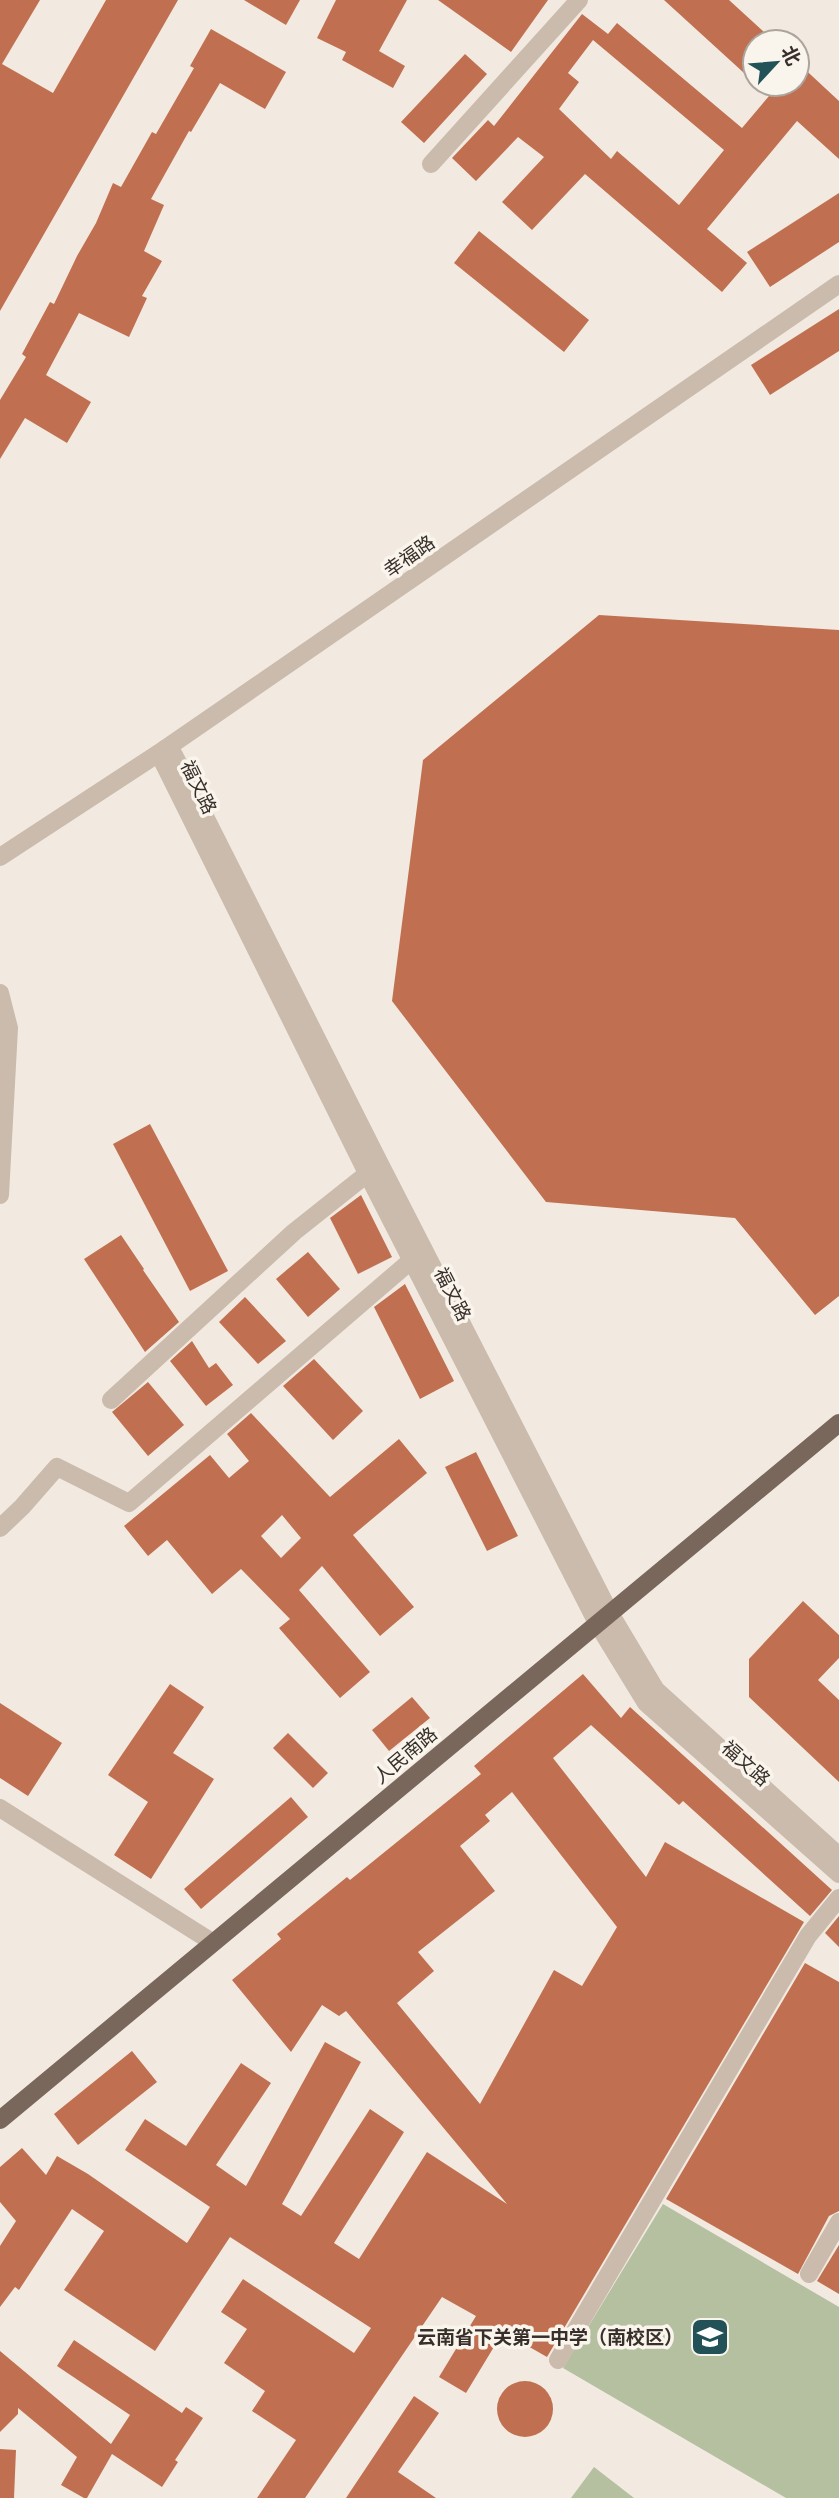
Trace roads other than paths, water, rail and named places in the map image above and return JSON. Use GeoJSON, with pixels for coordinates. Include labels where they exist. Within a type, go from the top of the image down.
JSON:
{"type":"FeatureCollection","features":[{"type":"Feature","properties":{"kind":"main road","name":"人民南路"},"geometry":{"type":"LineString","coordinates":[[0,2120],[839,1423]]}},
{"type":"Feature","properties":{"kind":"street"},"geometry":{"type":"LineString","coordinates":[[431,164],[579,0]]}},
{"type":"Feature","properties":{"kind":"street","name":"幸福路"},"geometry":{"type":"LineString","coordinates":[[0,858],[165,749],[839,284]]}},
{"type":"Feature","properties":{"kind":"street","name":"福文路"},"geometry":{"type":"LineString","coordinates":[[165,749],[174,755],[373,1168],[646,1703],[839,1874]]}},
{"type":"Feature","properties":{"kind":"street"},"geometry":{"type":"LineString","coordinates":[[0,993],[9,1028],[0,1195]]}},
{"type":"Feature","properties":{"kind":"street"},"geometry":{"type":"LineString","coordinates":[[111,1400],[294,1232],[373,1168]]}},
{"type":"Feature","properties":{"kind":"street"},"geometry":{"type":"LineString","coordinates":[[0,1528],[57,1466],[129,1503],[418,1254]]}},
{"type":"Feature","properties":{"kind":"street","name":"福文路"},"geometry":{"type":"LineString","coordinates":[[603,1618],[656,1690],[839,1856]]}},
{"type":"Feature","properties":{"kind":"street"},"geometry":{"type":"LineString","coordinates":[[0,1808],[212,1942]]}},
{"type":"Feature","properties":{"kind":"street"},"geometry":{"type":"LineString","coordinates":[[558,2360],[808,1936],[839,1898]]}},
{"type":"Feature","properties":{"kind":"street"},"geometry":{"type":"LineString","coordinates":[[809,2274],[839,2222]]}},
{"type":"Feature","properties":{"kind":"place","name":"云南省下关第一中学（南校区）"},"geometry":{"type":"Point","coordinates":[710,2337]}}]}
